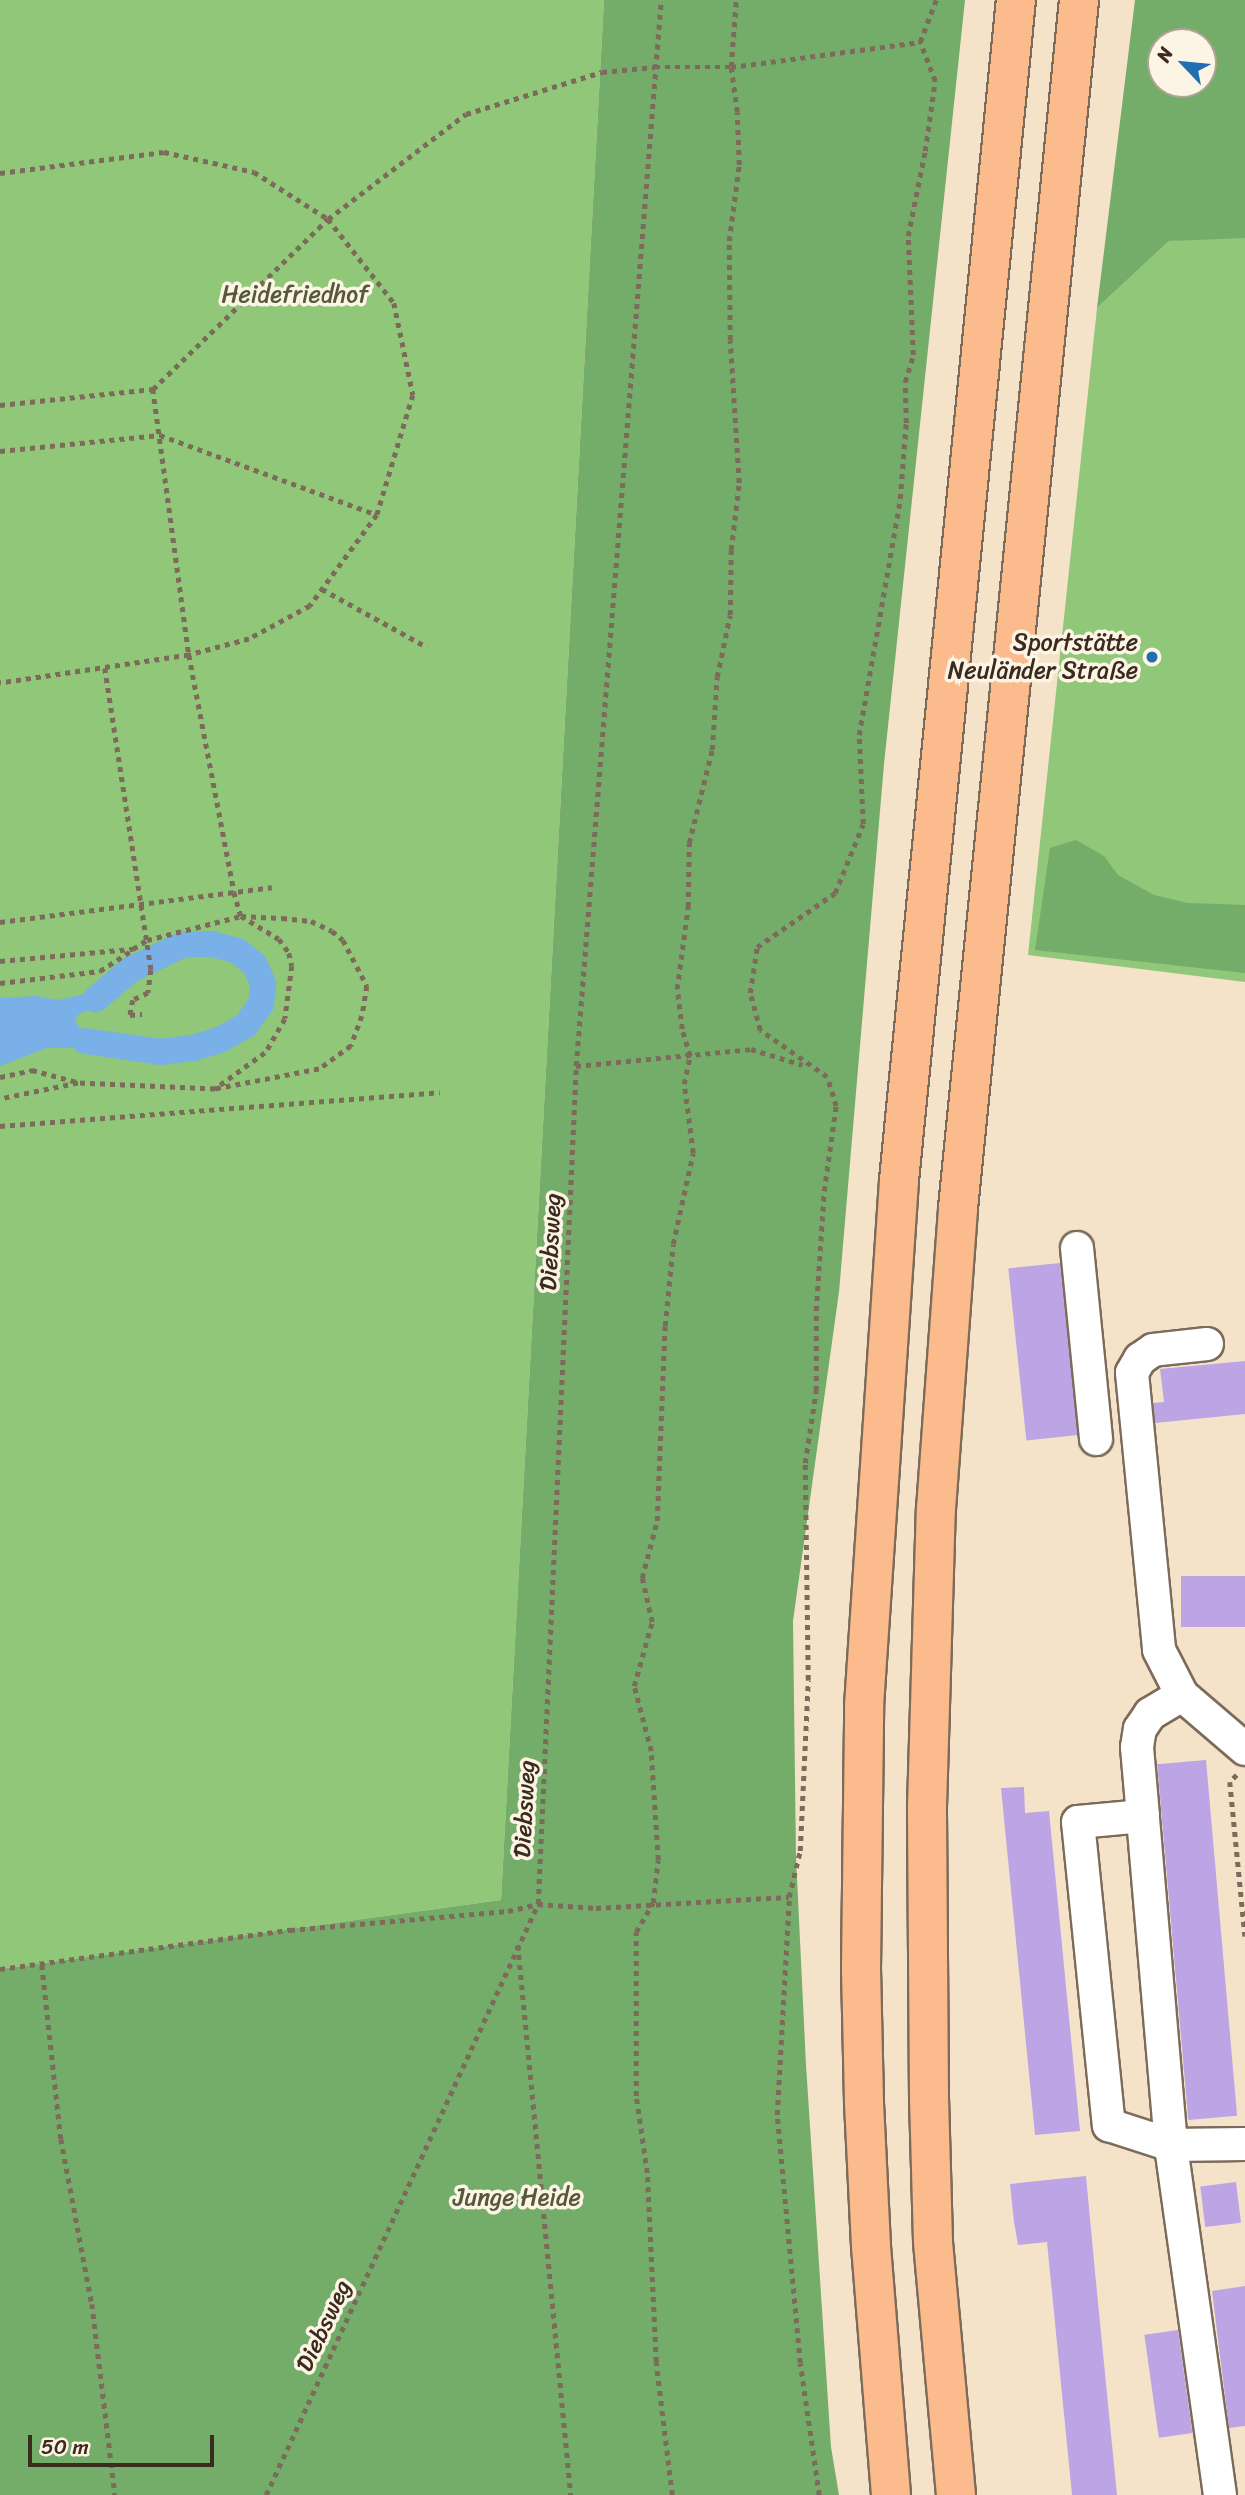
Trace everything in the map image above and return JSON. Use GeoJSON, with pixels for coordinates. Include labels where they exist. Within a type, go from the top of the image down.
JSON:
{"type":"FeatureCollection","features":[{"type":"Feature","properties":{"kind":"highway"},"geometry":{"type":"LineString","coordinates":[[891,2495],[870,2246],[864,2101],[861,1956],[864,1706],[899,1180],[1016,0]]}},
{"type":"Feature","properties":{"kind":"highway"},"geometry":{"type":"LineString","coordinates":[[956,2495],[933,2241],[929,2098],[927,1807],[936,1509],[958,1208],[1079,0]]}},
{"type":"Feature","properties":{"kind":"lane"},"geometry":{"type":"LineString","coordinates":[[1077,1248],[1096,1439]]}},
{"type":"Feature","properties":{"kind":"lane"},"geometry":{"type":"LineString","coordinates":[[1207,1344],[1153,1350],[1140,1359],[1132,1373],[1159,1650],[1182,1695],[1245,1749]]}},
{"type":"Feature","properties":{"kind":"lane"},"geometry":{"type":"LineString","coordinates":[[1091,1396],[1134,1392]]}},
{"type":"Feature","properties":{"kind":"lane"},"geometry":{"type":"LineString","coordinates":[[1182,1695],[1150,1714],[1140,1729],[1138,1747],[1171,2145],[1220,2495]]}},
{"type":"Feature","properties":{"kind":"lane"},"geometry":{"type":"LineString","coordinates":[[1143,1816],[1078,1822],[1109,2125],[1171,2145],[1245,2144]]}},
{"type":"Feature","properties":{"kind":"path","name":"Diebsweg"},"geometry":{"type":"LineString","coordinates":[[267,2495],[538,1904],[576,1066],[662,0]]}},
{"type":"Feature","properties":{"kind":"path"},"geometry":{"type":"LineString","coordinates":[[671,2495],[656,2362],[647,2173],[636,2096],[636,1932],[653,1903],[658,1860],[652,1751],[634,1686],[652,1622],[642,1578],[657,1521],[665,1326],[673,1244],[692,1153],[684,1084],[690,1056],[682,1029],[677,989],[688,907],[690,843],[712,750],[717,677],[730,615],[731,550],[739,483],[730,340],[729,241],[739,164],[737,112],[731,67],[736,0]]}},
{"type":"Feature","properties":{"kind":"path"},"geometry":{"type":"LineString","coordinates":[[819,2495],[800,2363],[777,2115],[789,1897],[800,1852],[808,1680],[805,1463],[816,1391],[816,1311],[824,1191],[836,1106],[827,1077],[806,1066],[760,1030],[750,993],[757,947],[835,893],[863,824],[859,735],[900,499],[906,423],[905,382],[913,355],[908,236],[935,81],[920,42],[936,0]]}},
{"type":"Feature","properties":{"kind":"path"},"geometry":{"type":"LineString","coordinates":[[0,405],[153,389],[328,219],[466,114],[602,72],[655,67],[731,67],[920,42]]}},
{"type":"Feature","properties":{"kind":"path"},"geometry":{"type":"LineString","coordinates":[[0,173],[164,152],[254,172],[328,219],[394,303],[412,395],[377,515],[310,606],[249,639],[189,655],[0,683]]}},
{"type":"Feature","properties":{"kind":"path"},"geometry":{"type":"LineString","coordinates":[[153,389],[189,655],[234,891],[241,916],[279,939],[289,953],[292,966],[292,987],[285,1019],[265,1053],[215,1089]]}},
{"type":"Feature","properties":{"kind":"path"},"geometry":{"type":"LineString","coordinates":[[0,451],[160,435],[377,515]]}},
{"type":"Feature","properties":{"kind":"path"},"geometry":{"type":"LineString","coordinates":[[322,589],[427,647]]}},
{"type":"Feature","properties":{"kind":"path"},"geometry":{"type":"LineString","coordinates":[[105,667],[143,903],[151,970],[148,993],[133,1000],[130,1015],[142,1014]]}},
{"type":"Feature","properties":{"kind":"path"},"geometry":{"type":"LineString","coordinates":[[0,922],[272,887]]}},
{"type":"Feature","properties":{"kind":"path"},"geometry":{"type":"LineString","coordinates":[[0,983],[100,971],[147,940],[241,916],[310,921],[332,931],[343,940],[367,986],[365,1003],[351,1046],[319,1069],[215,1089],[78,1083],[32,1070],[0,1077]]}},
{"type":"Feature","properties":{"kind":"path"},"geometry":{"type":"LineString","coordinates":[[0,961],[133,949]]}},
{"type":"Feature","properties":{"kind":"path"},"geometry":{"type":"LineString","coordinates":[[576,1066],[751,1049],[806,1066]]}},
{"type":"Feature","properties":{"kind":"path"},"geometry":{"type":"LineString","coordinates":[[0,1099],[78,1083]]}},
{"type":"Feature","properties":{"kind":"path"},"geometry":{"type":"LineString","coordinates":[[0,1126],[440,1092]]}},
{"type":"Feature","properties":{"kind":"path"},"geometry":{"type":"LineString","coordinates":[[1245,1767],[1230,1782],[1245,1936]]}},
{"type":"Feature","properties":{"kind":"path"},"geometry":{"type":"LineString","coordinates":[[0,1969],[290,1930],[508,1911],[538,1904],[596,1908],[789,1897]]}},
{"type":"Feature","properties":{"kind":"path"},"geometry":{"type":"LineString","coordinates":[[518,1944],[571,2495]]}},
{"type":"Feature","properties":{"kind":"path"},"geometry":{"type":"LineString","coordinates":[[42,1965],[61,2139],[92,2304],[115,2495]]}},
{"type":"Feature","properties":{"kind":"green space","name":"Heidefriedhof"},"geometry":{"type":"Polygon","coordinates":[[[0,0],[604,0],[501,1900],[0,1969],[0,0]]]}},
{"type":"Feature","properties":{"kind":"green space","name":"Junge Heide"},"geometry":{"type":"Polygon","coordinates":[[[604,0],[965,0],[884,764],[839,1292],[793,1621],[796,1857],[806,2065],[831,2447],[839,2495],[0,2495],[0,1969],[501,1900],[604,0]]]}},
{"type":"Feature","properties":{"kind":"green space"},"geometry":{"type":"Polygon","coordinates":[[[1135,0],[1245,0],[1245,238],[1169,241],[1097,308],[1135,0]]]}},
{"type":"Feature","properties":{"kind":"green space","name":"Sportstätte Neuländer Straße"},"geometry":{"type":"Polygon","coordinates":[[[1224,236],[1245,238],[1245,982],[1028,955],[1097,308],[1169,241],[1224,236]]]}},
{"type":"Feature","properties":{"kind":"green space"},"geometry":{"type":"Polygon","coordinates":[[[1076,840],[1104,856],[1118,875],[1154,895],[1188,903],[1245,905],[1245,973],[1035,950],[1050,848],[1076,840]]]}},
{"type":"Feature","properties":{"kind":"water"},"geometry":{"type":"Polygon","coordinates":[[[93,992],[97,1007],[79,1014],[75,1021],[84,1033],[82,1048],[47,1048],[0,1066],[0,998],[36,996],[59,1000],[93,992]]]}},
{"type":"Feature","properties":{"kind":"building"},"geometry":{"type":"Polygon","coordinates":[[[1060,1263],[1078,1435],[1026,1440],[1008,1268],[1060,1263]]]}},
{"type":"Feature","properties":{"kind":"building"},"geometry":{"type":"Polygon","coordinates":[[[1245,1361],[1245,1414],[1155,1423],[1153,1403],[1164,1402],[1160,1369],[1245,1361]]]}},
{"type":"Feature","properties":{"kind":"building"},"geometry":{"type":"Polygon","coordinates":[[[1181,1576],[1245,1576],[1245,1627],[1181,1627],[1181,1576]]]}},
{"type":"Feature","properties":{"kind":"building"},"geometry":{"type":"Polygon","coordinates":[[[1206,1760],[1237,2116],[1188,2120],[1157,1764],[1206,1760]]]}},
{"type":"Feature","properties":{"kind":"building"},"geometry":{"type":"Polygon","coordinates":[[[1024,1787],[1025,1813],[1049,1811],[1080,2131],[1035,2135],[1001,1788],[1024,1787]]]}},
{"type":"Feature","properties":{"kind":"building"},"geometry":{"type":"Polygon","coordinates":[[[1086,2176],[1117,2495],[1072,2495],[1047,2242],[1018,2245],[1010,2184],[1086,2176]]]}},
{"type":"Feature","properties":{"kind":"building"},"geometry":{"type":"Polygon","coordinates":[[[1236,2182],[1241,2223],[1205,2227],[1200,2186],[1236,2182]]]}},
{"type":"Feature","properties":{"kind":"building"},"geometry":{"type":"Polygon","coordinates":[[[1245,2286],[1245,2426],[1229,2428],[1212,2291],[1245,2286]]]}},
{"type":"Feature","properties":{"kind":"building"},"geometry":{"type":"Polygon","coordinates":[[[1178,2330],[1192,2433],[1159,2438],[1144,2335],[1178,2330]]]}},
{"type":"Feature","properties":{"kind":"waterway"},"geometry":{"type":"LineString","coordinates":[[85,1041],[160,1052],[193,1048],[222,1039],[246,1025],[261,1004],[263,984],[255,965],[238,951],[212,944],[184,944],[130,970],[96,999]]}},
{"type":"Feature","properties":{"kind":"place","name":"Sportstätte Neuländer Straße"},"geometry":{"type":"Point","coordinates":[1152,657]}}]}
